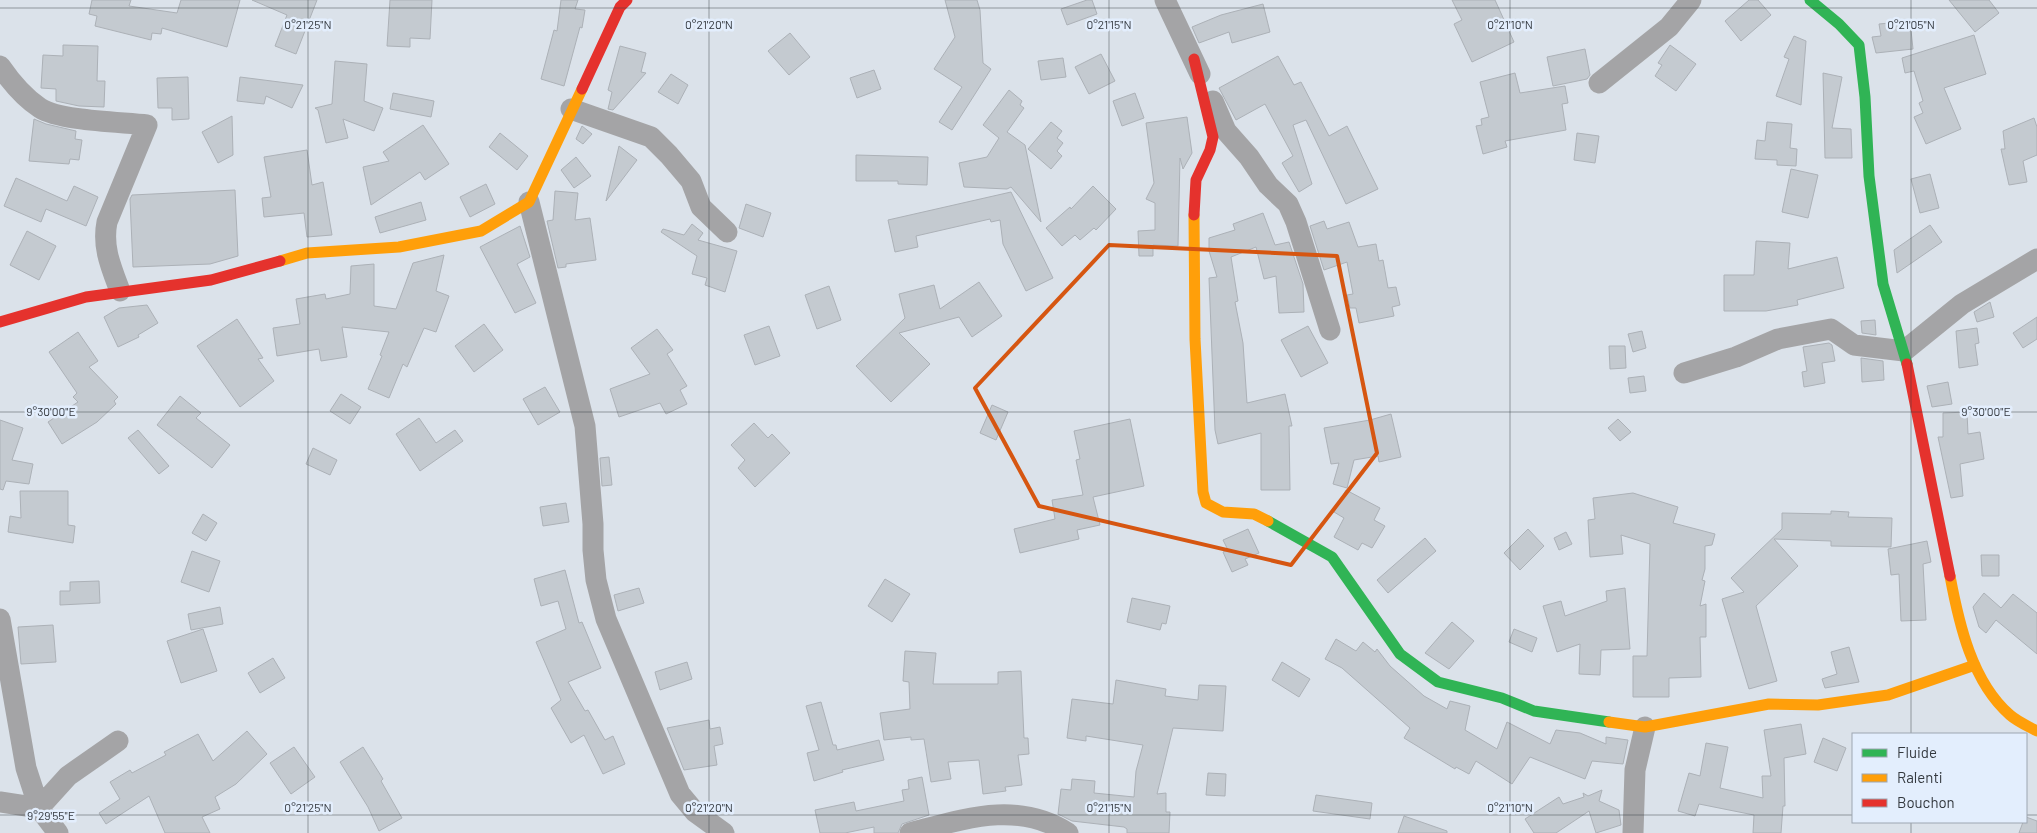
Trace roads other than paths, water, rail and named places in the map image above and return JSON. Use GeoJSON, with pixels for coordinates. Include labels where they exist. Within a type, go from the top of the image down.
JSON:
{"type":"FeatureCollection","features":[{"type":"Feature","properties":{"kind":"street"},"geometry":{"type":"LineString","coordinates":[[1165,0],[1226,130],[1255,165],[1268,186],[1288,204],[1296,222],[1330,330]]}},
{"type":"Feature","properties":{"kind":"street"},"geometry":{"type":"LineString","coordinates":[[1599,84],[1669,27],[1691,0]]}},
{"type":"Feature","properties":{"kind":"street"},"geometry":{"type":"LineString","coordinates":[[1810,0],[1839,24],[1859,45],[1865,97],[1869,176],[1884,284],[1904,350],[1955,604],[1975,665],[1990,694],[2011,716],[2037,730]]}},
{"type":"Feature","properties":{"kind":"street"},"geometry":{"type":"LineString","coordinates":[[0,322],[86,297],[211,280],[307,254],[399,247],[457,238],[481,231],[528,202],[619,2]]}},
{"type":"Feature","properties":{"kind":"street"},"geometry":{"type":"LineString","coordinates":[[1194,59],[1213,137],[1213,145],[1195,184],[1196,380],[1202,492],[1206,503],[1223,512],[1254,514],[1291,532],[1332,557],[1400,654],[1438,682],[1502,698],[1534,711],[1645,727],[1769,704],[1818,705],[1888,695],[1975,665]]}},
{"type":"Feature","properties":{"kind":"street"},"geometry":{"type":"LineString","coordinates":[[0,66],[16,88],[40,109],[59,115],[147,125],[107,222],[104,236],[107,256],[120,291]]}},
{"type":"Feature","properties":{"kind":"street"},"geometry":{"type":"LineString","coordinates":[[571,109],[651,137],[691,181],[701,207],[727,232]]}},
{"type":"Feature","properties":{"kind":"street"},"geometry":{"type":"LineString","coordinates":[[528,202],[585,426],[596,580],[606,619],[680,794],[694,812],[724,833]]}},
{"type":"Feature","properties":{"kind":"street"},"geometry":{"type":"LineString","coordinates":[[1684,373],[1736,357],[1778,340],[1831,329],[1854,345],[1904,350],[1962,304],[2037,259]]}},
{"type":"Feature","properties":{"kind":"street"},"geometry":{"type":"LineString","coordinates":[[0,619],[26,768],[39,808],[58,833]]}},
{"type":"Feature","properties":{"kind":"street"},"geometry":{"type":"LineString","coordinates":[[1633,833],[1635,770],[1645,727]]}},
{"type":"Feature","properties":{"kind":"street"},"geometry":{"type":"LineString","coordinates":[[39,808],[68,776],[118,741]]}},
{"type":"Feature","properties":{"kind":"street"},"geometry":{"type":"LineString","coordinates":[[0,802],[39,808]]}},
{"type":"Feature","properties":{"kind":"street"},"geometry":{"type":"LineString","coordinates":[[910,833],[968,818],[1021,815],[1052,822],[1068,833]]}}]}
